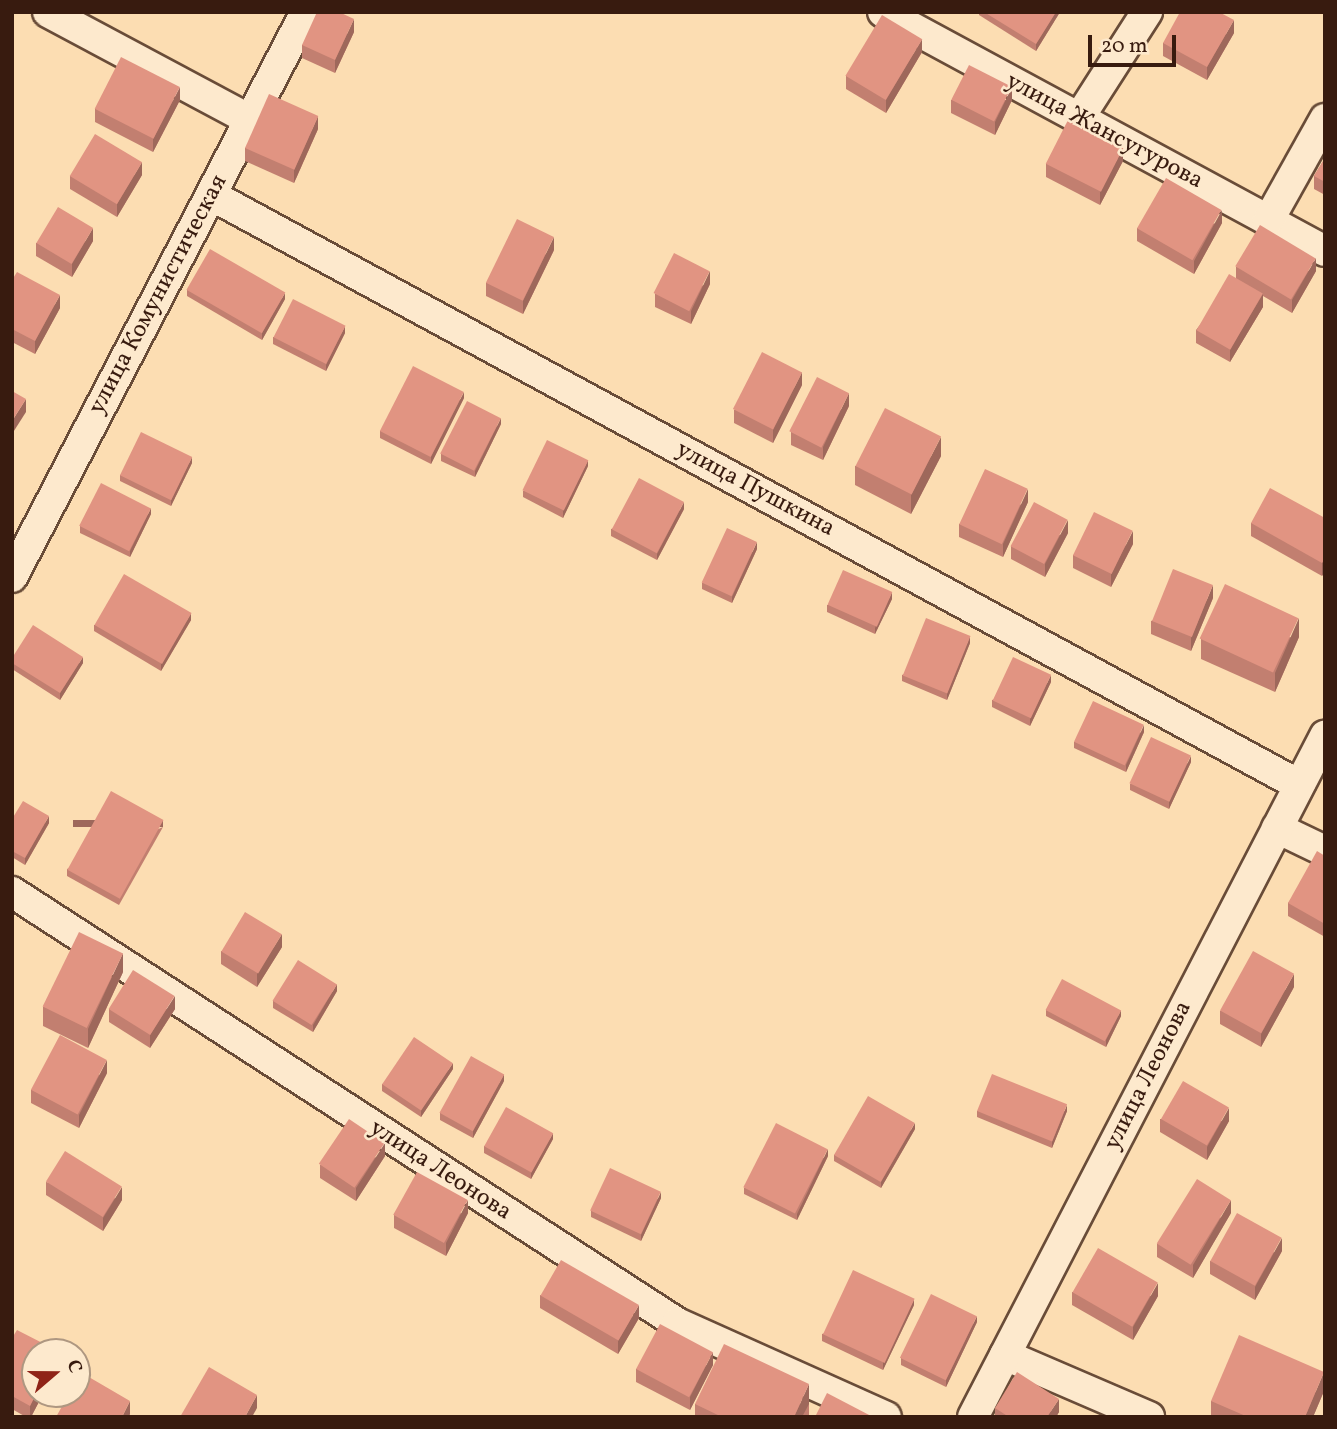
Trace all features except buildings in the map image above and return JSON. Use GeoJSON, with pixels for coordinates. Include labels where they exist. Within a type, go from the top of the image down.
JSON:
{"type":"FeatureCollection","features":[{"type":"Feature","properties":{"kind":"street"},"geometry":{"type":"LineString","coordinates":[[48,12],[250,120]]}},
{"type":"Feature","properties":{"kind":"street","name":"улица Комунистическая"},"geometry":{"type":"LineString","coordinates":[[12,577],[306,12]]}},
{"type":"Feature","properties":{"kind":"street","name":"улица Жансугурова"},"geometry":{"type":"LineString","coordinates":[[883,12],[1325,251]]}},
{"type":"Feature","properties":{"kind":"street"},"geometry":{"type":"LineString","coordinates":[[1079,118],[1147,12]]}},
{"type":"Feature","properties":{"kind":"street"},"geometry":{"type":"LineString","coordinates":[[1268,221],[1325,119]]}},
{"type":"Feature","properties":{"kind":"street","name":"улица Пушкина"},"geometry":{"type":"LineString","coordinates":[[211,195],[1299,785]]}},
{"type":"Feature","properties":{"kind":"street","name":"улица Леонова"},"geometry":{"type":"LineString","coordinates":[[973,1417],[1325,736]]}},
{"type":"Feature","properties":{"kind":"street"},"geometry":{"type":"LineString","coordinates":[[1277,828],[1325,851]]}},
{"type":"Feature","properties":{"kind":"street","name":"улица Леонова"},"geometry":{"type":"LineString","coordinates":[[12,892],[677,1323],[886,1417]]}},
{"type":"Feature","properties":{"kind":"street"},"geometry":{"type":"LineString","coordinates":[[1005,1355],[1149,1417]]}}]}
